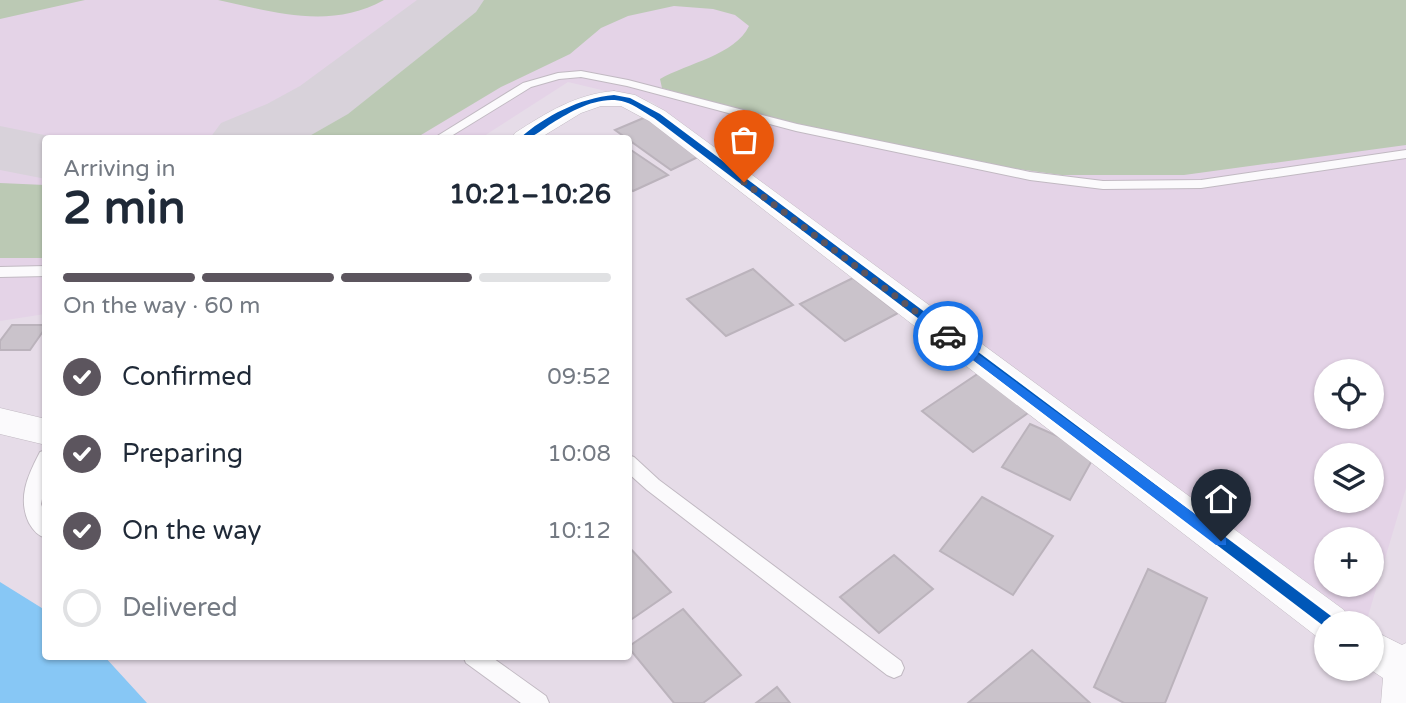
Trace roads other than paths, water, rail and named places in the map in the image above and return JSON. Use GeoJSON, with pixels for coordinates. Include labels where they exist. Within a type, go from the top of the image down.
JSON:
{"type":"FeatureCollection","features":[{"type":"Feature","properties":{"kind":"street"},"geometry":{"type":"LineString","coordinates":[[529,135],[581,104],[601,100],[626,100],[657,116],[1314,611]]}},
{"type":"Feature","properties":{"kind":"street"},"geometry":{"type":"LineString","coordinates":[[0,421],[42,431]]}},
{"type":"Feature","properties":{"kind":"lane"},"geometry":{"type":"LineString","coordinates":[[445,135],[527,85],[558,76],[581,74],[628,83],[796,127],[1030,176],[1103,186],[1201,184],[1406,154]]}},
{"type":"Feature","properties":{"kind":"lane"},"geometry":{"type":"LineString","coordinates":[[0,272],[42,271]]}},
{"type":"Feature","properties":{"kind":"lane"},"geometry":{"type":"LineString","coordinates":[[42,465],[32,485],[30,506],[42,527]]}},
{"type":"Feature","properties":{"kind":"lane"},"geometry":{"type":"LineString","coordinates":[[632,465],[664,493],[894,668]]}},
{"type":"Feature","properties":{"kind":"lane"},"geometry":{"type":"LineString","coordinates":[[479,660],[538,703]]}},
{"type":"Feature","properties":{"kind":"water"},"geometry":{"type":"Polygon","coordinates":[[[0,582],[42,608],[42,660],[108,660],[147,703],[0,703],[0,582]]]}}]}
